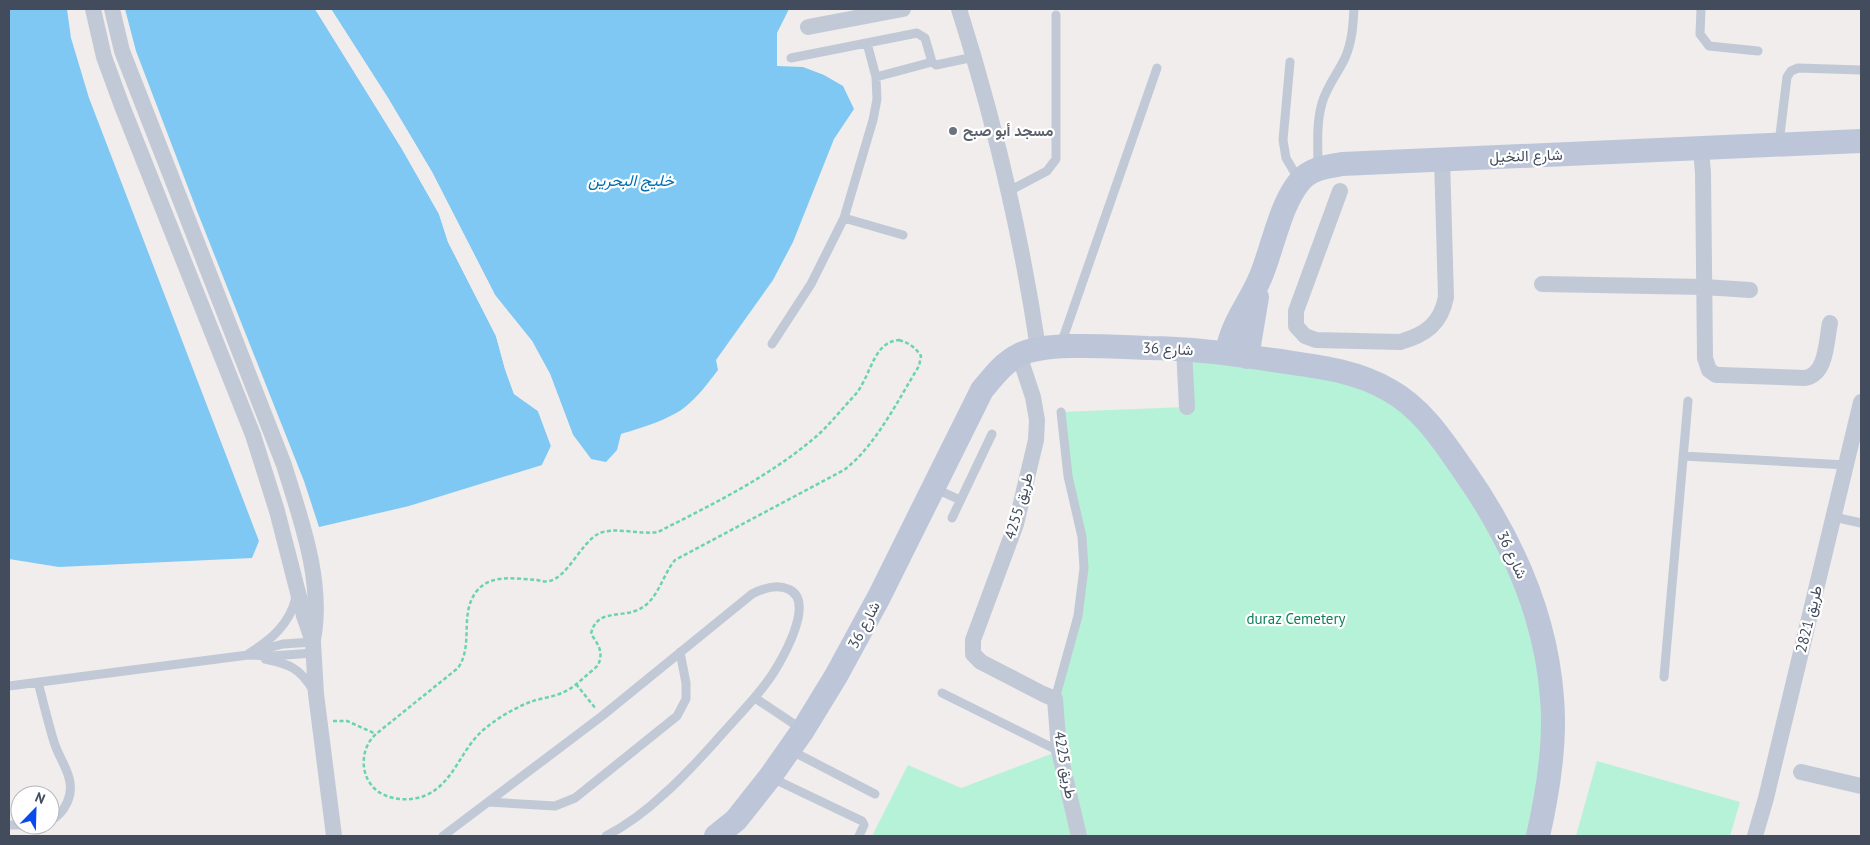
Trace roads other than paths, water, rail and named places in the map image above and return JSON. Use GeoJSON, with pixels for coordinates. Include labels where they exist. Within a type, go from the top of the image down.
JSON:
{"type":"FeatureCollection","features":[{"type":"Feature","properties":{"kind":"street"},"geometry":{"type":"LineString","coordinates":[[93,9],[104,57],[122,106],[252,435],[277,511],[314,648]]}},
{"type":"Feature","properties":{"kind":"street"},"geometry":{"type":"LineString","coordinates":[[112,9],[122,51],[284,465],[309,554],[316,614],[314,648],[316,694],[334,836]]}},
{"type":"Feature","properties":{"kind":"street"},"geometry":{"type":"LineString","coordinates":[[808,27],[882,11],[903,9]]}},
{"type":"Feature","properties":{"kind":"street","name":"طريق 4255"},"geometry":{"type":"LineString","coordinates":[[959,9],[1010,191],[1026,269],[1039,350],[1033,397],[1037,420],[1036,440],[1016,524],[973,640],[973,654],[981,662],[1055,699]]}},
{"type":"Feature","properties":{"kind":"street","name":"شارع النخيل"},"geometry":{"type":"LineString","coordinates":[[1309,174],[1342,164],[1861,141]]}},
{"type":"Feature","properties":{"kind":"street"},"geometry":{"type":"LineString","coordinates":[[1701,148],[1703,172],[1705,362],[1709,370],[1716,375],[1812,377],[1821,368],[1830,323]]}},
{"type":"Feature","properties":{"kind":"street"},"geometry":{"type":"LineString","coordinates":[[1340,191],[1296,311],[1296,326],[1305,336],[1316,340],[1400,342],[1425,333],[1440,316],[1446,297],[1442,160]]}},
{"type":"Feature","properties":{"kind":"street"},"geometry":{"type":"LineString","coordinates":[[1237,355],[1230,339],[1235,325],[1260,278],[1291,195],[1309,174]]}},
{"type":"Feature","properties":{"kind":"street"},"geometry":{"type":"LineString","coordinates":[[1542,284],[1704,287],[1750,290]]}},
{"type":"Feature","properties":{"kind":"street"},"geometry":{"type":"LineString","coordinates":[[1184,349],[1186,407]]}},
{"type":"Feature","properties":{"kind":"street","name":"شارع 36"},"geometry":{"type":"LineString","coordinates":[[716,836],[736,820],[770,777],[803,730],[836,676],[934,488],[982,390],[1003,366],[1039,350],[1184,349],[1337,370],[1372,381],[1391,390],[1426,420],[1483,498],[1509,546],[1529,592],[1545,645],[1552,699],[1551,761],[1538,836]]}},
{"type":"Feature","properties":{"kind":"street","name":"طريق 2821"},"geometry":{"type":"LineString","coordinates":[[1755,836],[1766,798],[1861,402]]}},
{"type":"Feature","properties":{"kind":"street","name":"طريق 4225"},"geometry":{"type":"LineString","coordinates":[[1055,699],[1059,751],[1079,836]]}},
{"type":"Feature","properties":{"kind":"street"},"geometry":{"type":"LineString","coordinates":[[1801,772],[1861,786]]}},
{"type":"Feature","properties":{"kind":"lane"},"geometry":{"type":"LineString","coordinates":[[1290,62],[1283,140],[1284,148],[1289,166],[1309,174],[1321,110],[1327,90],[1343,62],[1350,45],[1354,9]]}},
{"type":"Feature","properties":{"kind":"lane"},"geometry":{"type":"LineString","coordinates":[[1701,9],[1700,34],[1709,46],[1758,51]]}},
{"type":"Feature","properties":{"kind":"lane"},"geometry":{"type":"LineString","coordinates":[[1010,191],[1047,171],[1056,159],[1056,15]]}},
{"type":"Feature","properties":{"kind":"lane"},"geometry":{"type":"LineString","coordinates":[[790,58],[920,34],[925,38],[932,62],[939,66],[974,57]]}},
{"type":"Feature","properties":{"kind":"lane"},"geometry":{"type":"LineString","coordinates":[[772,344],[811,284],[844,218],[876,110],[876,77],[867,43]]}},
{"type":"Feature","properties":{"kind":"lane"},"geometry":{"type":"LineString","coordinates":[[876,77],[932,62]]}},
{"type":"Feature","properties":{"kind":"lane"},"geometry":{"type":"LineString","coordinates":[[1039,350],[1157,68]]}},
{"type":"Feature","properties":{"kind":"lane"},"geometry":{"type":"LineString","coordinates":[[1779,145],[1787,77],[1791,71],[1802,68],[1861,70]]}},
{"type":"Feature","properties":{"kind":"lane"},"geometry":{"type":"LineString","coordinates":[[844,218],[903,235]]}},
{"type":"Feature","properties":{"kind":"lane"},"geometry":{"type":"LineString","coordinates":[[1664,677],[1688,401]]}},
{"type":"Feature","properties":{"kind":"lane"},"geometry":{"type":"LineString","coordinates":[[1055,699],[1078,616],[1084,568],[1082,536],[1068,476],[1061,412]]}},
{"type":"Feature","properties":{"kind":"lane"},"geometry":{"type":"LineString","coordinates":[[952,518],[992,434]]}},
{"type":"Feature","properties":{"kind":"lane"},"geometry":{"type":"LineString","coordinates":[[1683,456],[1846,465]]}},
{"type":"Feature","properties":{"kind":"lane"},"geometry":{"type":"LineString","coordinates":[[934,488],[960,500]]}},
{"type":"Feature","properties":{"kind":"lane"},"geometry":{"type":"LineString","coordinates":[[1834,517],[1861,523]]}},
{"type":"Feature","properties":{"kind":"lane"},"geometry":{"type":"LineString","coordinates":[[444,836],[602,716],[752,594],[769,588],[788,588],[794,592],[800,602],[800,616],[780,661],[768,680],[685,775],[640,814],[606,836]]}},
{"type":"Feature","properties":{"kind":"lane"},"geometry":{"type":"LineString","coordinates":[[248,654],[268,642],[279,631],[288,618],[298,589]]}},
{"type":"Feature","properties":{"kind":"lane"},"geometry":{"type":"LineString","coordinates":[[9,686],[248,654],[283,644],[314,648]]}},
{"type":"Feature","properties":{"kind":"lane"},"geometry":{"type":"LineString","coordinates":[[488,802],[555,806],[575,798],[677,716],[686,699],[686,682],[680,652]]}},
{"type":"Feature","properties":{"kind":"lane"},"geometry":{"type":"LineString","coordinates":[[248,654],[287,664],[306,679],[316,694]]}},
{"type":"Feature","properties":{"kind":"lane"},"geometry":{"type":"LineString","coordinates":[[38,682],[56,749],[69,777],[70,792],[65,807],[60,813]]}},
{"type":"Feature","properties":{"kind":"lane"},"geometry":{"type":"LineString","coordinates":[[942,693],[1059,751]]}},
{"type":"Feature","properties":{"kind":"lane"},"geometry":{"type":"LineString","coordinates":[[754,698],[803,730]]}},
{"type":"Feature","properties":{"kind":"lane"},"geometry":{"type":"LineString","coordinates":[[789,750],[874,794]]}},
{"type":"Feature","properties":{"kind":"lane"},"geometry":{"type":"LineString","coordinates":[[770,777],[862,821],[864,825],[859,836]]}},
{"type":"Feature","properties":{"kind":"water"},"geometry":{"type":"Polygon","coordinates":[[[9,9],[67,9],[71,38],[89,98],[259,541],[252,558],[59,567],[9,559],[9,9]]]}},
{"type":"Feature","properties":{"kind":"water"},"geometry":{"type":"Polygon","coordinates":[[[125,9],[315,9],[402,149],[439,214],[448,242],[496,336],[514,394],[538,411],[551,446],[542,465],[409,506],[319,527],[304,481],[136,51],[125,9]]]}},
{"type":"Feature","properties":{"kind":"water","name":"خليج البحرين"},"geometry":{"type":"Polygon","coordinates":[[[331,9],[789,9],[777,33],[777,66],[803,67],[824,75],[843,86],[854,109],[834,139],[793,242],[773,280],[716,360],[718,370],[703,390],[690,403],[663,420],[621,434],[617,450],[606,462],[591,459],[573,435],[550,374],[532,341],[495,295],[432,172],[388,98],[331,9]]]}},
{"type":"Feature","properties":{"kind":"place","name":"مسجد أبو صبح"},"geometry":{"type":"Point","coordinates":[953,131]}},
{"type":"Feature","properties":{"kind":"park label","name":"duraz Cemetery"},"geometry":{"type":"Point","coordinates":[1296,619]}}]}
